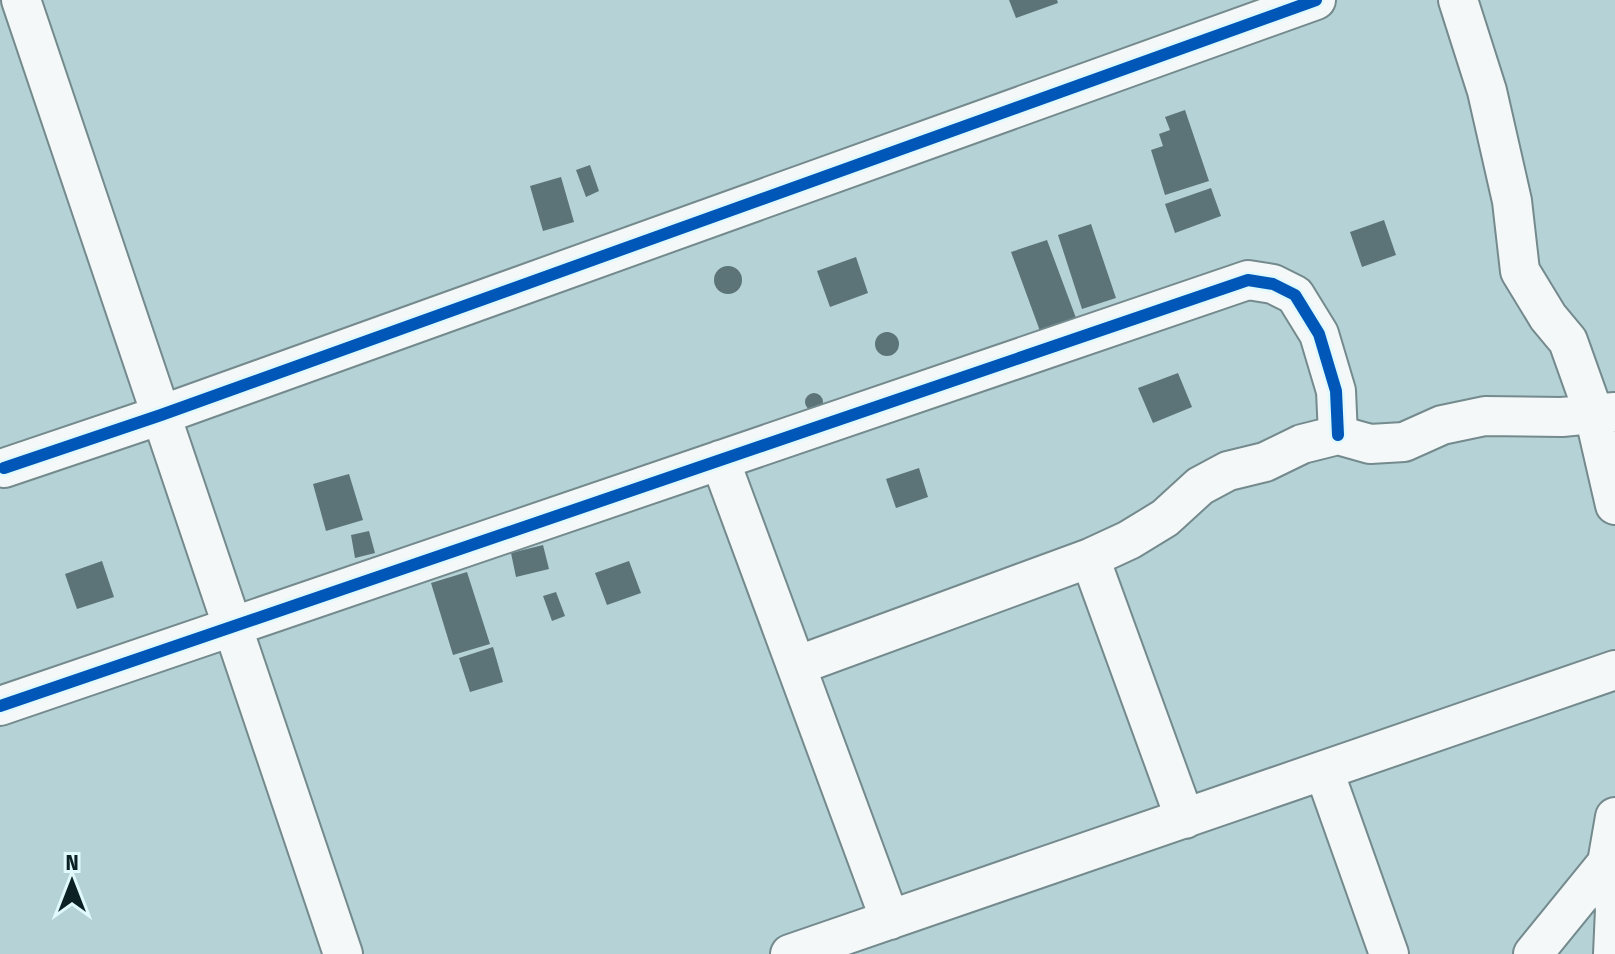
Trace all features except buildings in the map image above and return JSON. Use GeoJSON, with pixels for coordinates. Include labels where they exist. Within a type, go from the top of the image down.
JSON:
{"type":"FeatureCollection","features":[{"type":"Feature","properties":{"kind":"street"},"geometry":{"type":"LineString","coordinates":[[21,0],[343,954]]}},
{"type":"Feature","properties":{"kind":"street"},"geometry":{"type":"LineString","coordinates":[[4,468],[161,415],[1316,0]]}},
{"type":"Feature","properties":{"kind":"street"},"geometry":{"type":"LineString","coordinates":[[1458,0],[1487,91],[1512,201],[1520,271],[1548,317],[1568,341],[1604,413],[1613,492]]}},
{"type":"Feature","properties":{"kind":"street"},"geometry":{"type":"LineString","coordinates":[[0,706],[1248,280],[1273,284],[1295,295],[1319,334],[1336,391],[1338,435]]}},
{"type":"Feature","properties":{"kind":"street"},"geometry":{"type":"LineString","coordinates":[[796,666],[1090,558],[1129,540],[1165,518],[1200,486],[1228,471],[1265,462],[1302,444],[1338,435],[1370,444],[1404,442],[1442,425],[1485,416],[1604,413]]}},
{"type":"Feature","properties":{"kind":"street"},"geometry":{"type":"LineString","coordinates":[[720,460],[890,920]]}},
{"type":"Feature","properties":{"kind":"street"},"geometry":{"type":"LineString","coordinates":[[1090,558],[1185,819]]}},
{"type":"Feature","properties":{"kind":"street"},"geometry":{"type":"LineString","coordinates":[[790,954],[1615,670]]}},
{"type":"Feature","properties":{"kind":"street"},"geometry":{"type":"LineString","coordinates":[[1324,771],[1389,954]]}},
{"type":"Feature","properties":{"kind":"street"},"geometry":{"type":"LineString","coordinates":[[1613,954],[1615,909],[1607,863],[1615,817]]}},
{"type":"Feature","properties":{"kind":"street"},"geometry":{"type":"LineString","coordinates":[[1533,954],[1607,863]]}},
{"type":"Feature","properties":{"kind":"cycle path"},"geometry":{"type":"LineString","coordinates":[[4,468],[161,415],[1316,0]]}},
{"type":"Feature","properties":{"kind":"cycle path"},"geometry":{"type":"LineString","coordinates":[[0,706],[1248,280],[1273,284],[1295,295],[1319,334],[1336,391],[1338,435]]}}]}
